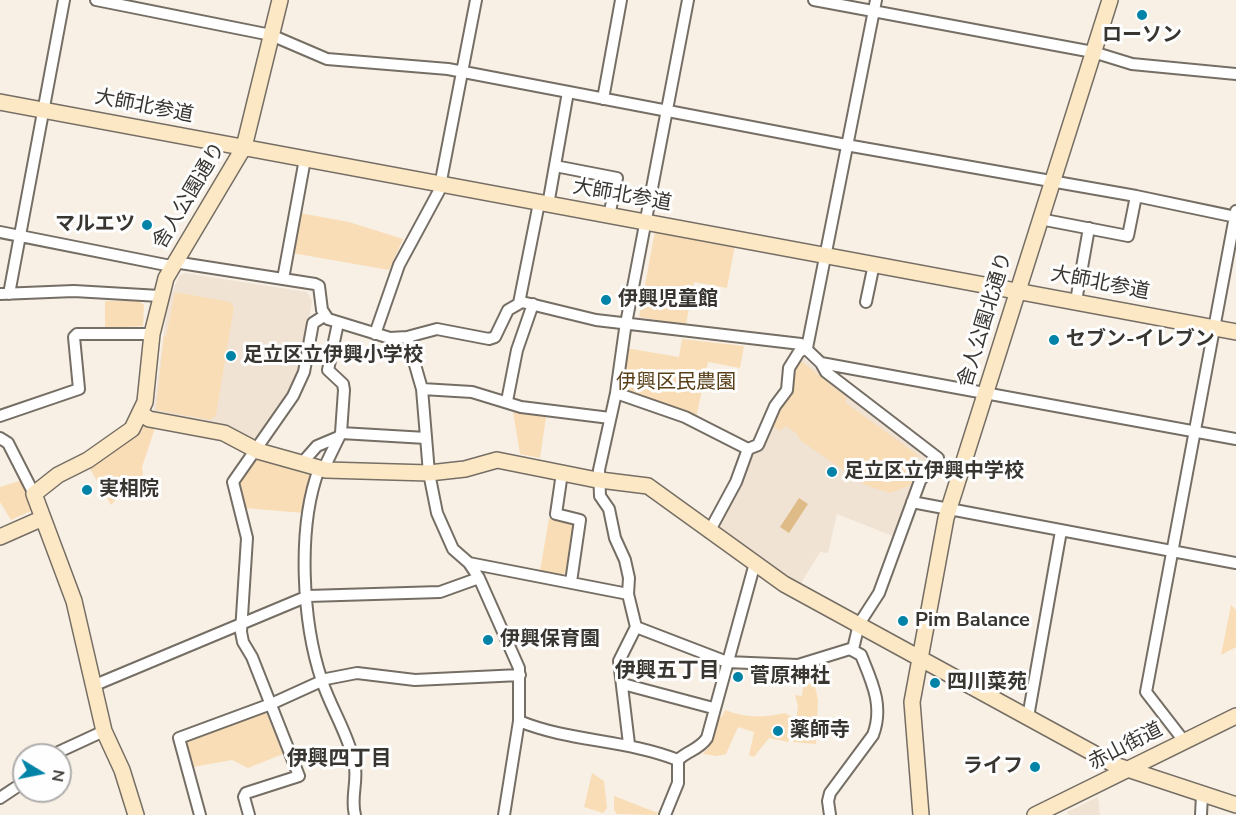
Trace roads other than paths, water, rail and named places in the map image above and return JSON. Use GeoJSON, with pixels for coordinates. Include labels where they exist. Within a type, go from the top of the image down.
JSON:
{"type":"FeatureCollection","features":[{"type":"Feature","properties":{"kind":"street"},"geometry":{"type":"LineString","coordinates":[[64,0],[19,236],[4,294],[63,291],[160,296]]}},
{"type":"Feature","properties":{"kind":"street"},"geometry":{"type":"LineString","coordinates":[[96,0],[272,35],[327,59],[462,72],[667,112],[1236,215],[1146,692],[1184,741]]}},
{"type":"Feature","properties":{"kind":"street","name":"舎人公園通り"},"geometry":{"type":"LineString","coordinates":[[141,414],[152,334],[160,296],[173,264],[244,147],[280,0]]}},
{"type":"Feature","properties":{"kind":"street"},"geometry":{"type":"LineString","coordinates":[[375,334],[399,265],[441,185],[476,0]]}},
{"type":"Feature","properties":{"kind":"street"},"geometry":{"type":"LineString","coordinates":[[603,99],[621,0]]}},
{"type":"Feature","properties":{"kind":"street"},"geometry":{"type":"LineString","coordinates":[[629,744],[620,661],[636,627],[628,594],[629,578],[615,538],[609,509],[600,496],[599,479],[688,0]]}},
{"type":"Feature","properties":{"kind":"street"},"geometry":{"type":"LineString","coordinates":[[814,0],[1093,52],[1132,64],[1236,74]]}},
{"type":"Feature","properties":{"kind":"street"},"geometry":{"type":"LineString","coordinates":[[807,348],[876,0]]}},
{"type":"Feature","properties":{"kind":"street","name":"舎人公園北通り"},"geometry":{"type":"LineString","coordinates":[[921,815],[912,716],[919,657],[949,509],[1110,0]]}},
{"type":"Feature","properties":{"kind":"street"},"geometry":{"type":"LineString","coordinates":[[519,303],[555,166],[568,92]]}},
{"type":"Feature","properties":{"kind":"street","name":"大師北参道"},"geometry":{"type":"LineString","coordinates":[[0,102],[1236,332]]}},
{"type":"Feature","properties":{"kind":"street"},"geometry":{"type":"LineString","coordinates":[[283,279],[305,159]]}},
{"type":"Feature","properties":{"kind":"street"},"geometry":{"type":"LineString","coordinates":[[555,166],[617,178],[609,216]]}},
{"type":"Feature","properties":{"kind":"street"},"geometry":{"type":"LineString","coordinates":[[1040,219],[1128,236],[1136,196]]}},
{"type":"Feature","properties":{"kind":"street"},"geometry":{"type":"LineString","coordinates":[[1076,301],[1089,228]]}},
{"type":"Feature","properties":{"kind":"street"},"geometry":{"type":"LineString","coordinates":[[0,232],[173,264],[319,286],[324,316]]}},
{"type":"Feature","properties":{"kind":"street"},"geometry":{"type":"LineString","coordinates":[[866,302],[874,264]]}},
{"type":"Feature","properties":{"kind":"street"},"geometry":{"type":"LineString","coordinates":[[324,316],[338,323],[375,334],[407,337],[437,329],[489,339],[495,337],[508,310],[519,303],[533,304],[596,320],[784,341],[807,348],[821,363],[825,372],[938,458],[920,481],[879,593],[859,624],[853,650]]}},
{"type":"Feature","properties":{"kind":"street"},"geometry":{"type":"LineString","coordinates":[[507,401],[517,350],[533,304]]}},
{"type":"Feature","properties":{"kind":"street"},"geometry":{"type":"LineString","coordinates":[[249,815],[244,797],[246,793],[299,776],[252,657],[243,642],[241,625],[247,538],[233,482],[255,449],[280,418],[306,367],[313,323],[324,316]]}},
{"type":"Feature","properties":{"kind":"street"},"geometry":{"type":"LineString","coordinates":[[328,370],[338,323]]}},
{"type":"Feature","properties":{"kind":"street"},"geometry":{"type":"LineString","coordinates":[[0,416],[79,389],[74,338],[77,334],[152,334]]}},
{"type":"Feature","properties":{"kind":"street"},"geometry":{"type":"LineString","coordinates":[[407,337],[422,389],[427,425],[429,473],[437,513],[453,549],[469,563],[479,578],[520,675],[519,721],[504,815]]}},
{"type":"Feature","properties":{"kind":"street"},"geometry":{"type":"LineString","coordinates":[[709,532],[736,482],[748,449],[758,445],[775,406],[787,390],[789,368],[799,352],[807,348]]}},
{"type":"Feature","properties":{"kind":"street"},"geometry":{"type":"LineString","coordinates":[[821,363],[1236,439]]}},
{"type":"Feature","properties":{"kind":"street"},"geometry":{"type":"LineString","coordinates":[[306,367],[328,370],[343,384],[344,390],[338,436],[321,469],[307,517],[304,557],[312,640],[322,682],[345,731],[355,762],[352,803],[355,815]]}},
{"type":"Feature","properties":{"kind":"street"},"geometry":{"type":"LineString","coordinates":[[422,389],[472,392],[521,407],[610,418]]}},
{"type":"Feature","properties":{"kind":"street"},"geometry":{"type":"LineString","coordinates":[[616,393],[685,417],[748,449]]}},
{"type":"Feature","properties":{"kind":"street"},"geometry":{"type":"LineString","coordinates":[[34,494],[58,474],[88,460],[132,429],[141,414],[149,419],[224,433],[255,449],[321,469],[429,473],[465,469],[497,460],[648,486],[784,584],[1126,771],[1236,805]]}},
{"type":"Feature","properties":{"kind":"street"},"geometry":{"type":"LineString","coordinates":[[302,463],[318,446],[338,436],[426,438]]}},
{"type":"Feature","properties":{"kind":"street"},"geometry":{"type":"LineString","coordinates":[[0,438],[8,443],[34,494],[74,601],[104,731],[122,770],[136,815]]}},
{"type":"Feature","properties":{"kind":"street"},"geometry":{"type":"LineString","coordinates":[[562,473],[556,514],[580,520],[571,582]]}},
{"type":"Feature","properties":{"kind":"street"},"geometry":{"type":"LineString","coordinates":[[912,502],[1236,563]]}},
{"type":"Feature","properties":{"kind":"street"},"geometry":{"type":"LineString","coordinates":[[0,537],[43,518]]}},
{"type":"Feature","properties":{"kind":"street"},"geometry":{"type":"LineString","coordinates":[[1028,717],[1061,531]]}},
{"type":"Feature","properties":{"kind":"street"},"geometry":{"type":"LineString","coordinates":[[469,563],[628,594]]}},
{"type":"Feature","properties":{"kind":"street"},"geometry":{"type":"LineString","coordinates":[[519,721],[541,730],[629,744],[678,760],[700,748],[707,738],[713,708],[755,563]]}},
{"type":"Feature","properties":{"kind":"street"},"geometry":{"type":"LineString","coordinates":[[95,685],[308,596],[440,592],[479,578]]}},
{"type":"Feature","properties":{"kind":"street"},"geometry":{"type":"LineString","coordinates":[[636,627],[727,662],[798,665],[853,650],[861,655],[876,690],[879,711],[873,735],[830,793],[828,801],[830,815]]}},
{"type":"Feature","properties":{"kind":"street"},"geometry":{"type":"LineString","coordinates":[[200,815],[179,738],[271,704],[326,679],[357,673],[415,680],[520,675]]}},
{"type":"Feature","properties":{"kind":"street"},"geometry":{"type":"LineString","coordinates":[[623,684],[713,708]]}},
{"type":"Feature","properties":{"kind":"street","name":"赤山街道"},"geometry":{"type":"LineString","coordinates":[[1035,815],[1062,809],[1126,771],[1236,716]]}},
{"type":"Feature","properties":{"kind":"street"},"geometry":{"type":"LineString","coordinates":[[72,746],[104,731]]}},
{"type":"Feature","properties":{"kind":"street"},"geometry":{"type":"LineString","coordinates":[[665,815],[678,783],[678,760]]}},
{"type":"Feature","properties":{"kind":"street"},"geometry":{"type":"LineString","coordinates":[[1201,815],[1202,795]]}},
{"type":"Feature","properties":{"kind":"place","name":"ローソン"},"geometry":{"type":"Point","coordinates":[1142,15]}},
{"type":"Feature","properties":{"kind":"place","name":"マルエツ"},"geometry":{"type":"Point","coordinates":[147,225]}},
{"type":"Feature","properties":{"kind":"place","name":"伊興児童館"},"geometry":{"type":"Point","coordinates":[606,300]}},
{"type":"Feature","properties":{"kind":"place","name":"セブン-イレブン"},"geometry":{"type":"Point","coordinates":[1054,340]}},
{"type":"Feature","properties":{"kind":"place","name":"足立区立伊興小学校"},"geometry":{"type":"Point","coordinates":[231,356]}},
{"type":"Feature","properties":{"kind":"place","name":"足立区立伊興中学校"},"geometry":{"type":"Point","coordinates":[832,472]}},
{"type":"Feature","properties":{"kind":"place","name":"実相院"},"geometry":{"type":"Point","coordinates":[87,490]}},
{"type":"Feature","properties":{"kind":"place","name":"Pim Balance"},"geometry":{"type":"Point","coordinates":[903,621]}},
{"type":"Feature","properties":{"kind":"place","name":"伊興保育園"},"geometry":{"type":"Point","coordinates":[488,640]}},
{"type":"Feature","properties":{"kind":"place","name":"菅原神社"},"geometry":{"type":"Point","coordinates":[738,677]}},
{"type":"Feature","properties":{"kind":"place","name":"四川菜苑"},"geometry":{"type":"Point","coordinates":[935,683]}},
{"type":"Feature","properties":{"kind":"place","name":"薬師寺"},"geometry":{"type":"Point","coordinates":[778,731]}},
{"type":"Feature","properties":{"kind":"place","name":"ライフ"},"geometry":{"type":"Point","coordinates":[1035,767]}},
{"type":"Feature","properties":{"kind":"district","name":"伊興五丁目"},"geometry":{"type":"Point","coordinates":[667,672]}},
{"type":"Feature","properties":{"kind":"district","name":"伊興四丁目"},"geometry":{"type":"Point","coordinates":[339,760]}},
{"type":"Feature","properties":{"kind":"park label","name":"伊興区民農園"},"geometry":{"type":"Point","coordinates":[676,383]}}]}
